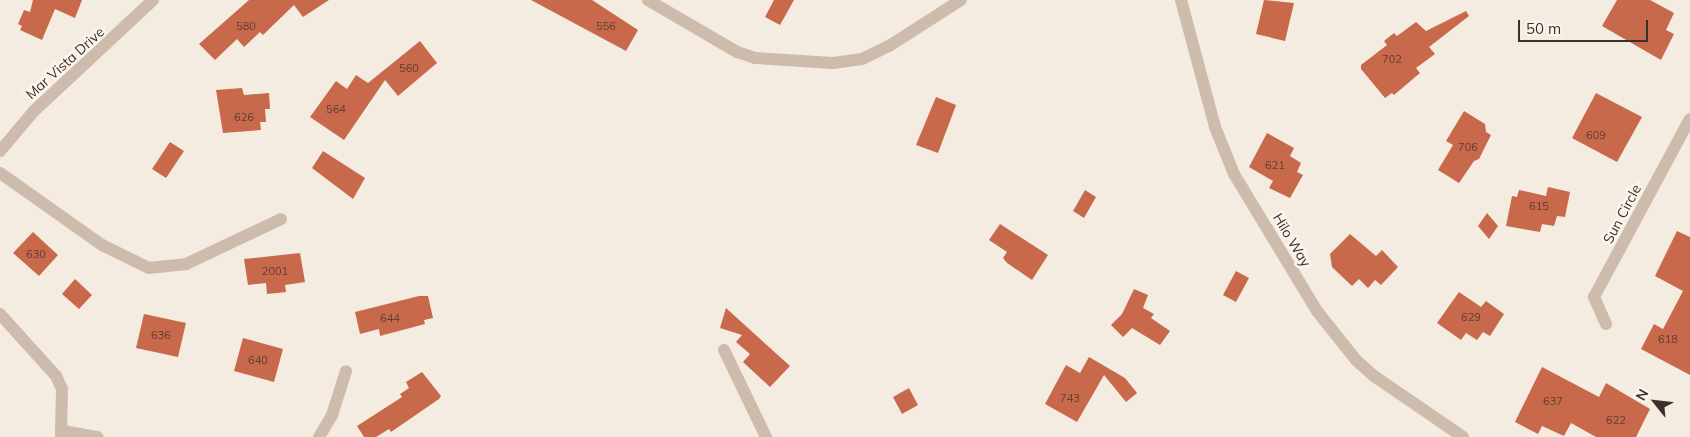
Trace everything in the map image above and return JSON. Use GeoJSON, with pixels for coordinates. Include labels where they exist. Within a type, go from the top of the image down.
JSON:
{"type":"FeatureCollection","features":[{"type":"Feature","properties":{"kind":"street","name":"Mar Vista Drive"},"geometry":{"type":"LineString","coordinates":[[0,151],[34,110],[153,0]]}},
{"type":"Feature","properties":{"kind":"street"},"geometry":{"type":"LineString","coordinates":[[648,0],[737,52],[755,58],[833,63],[862,59],[889,46],[961,0]]}},
{"type":"Feature","properties":{"kind":"street","name":"Hilo Way"},"geometry":{"type":"LineString","coordinates":[[1180,0],[1215,127],[1234,174],[1317,311],[1356,360],[1374,376],[1463,437]]}},
{"type":"Feature","properties":{"kind":"street","name":"Sun Circle"},"geometry":{"type":"LineString","coordinates":[[1606,324],[1594,297],[1690,119]]}},
{"type":"Feature","properties":{"kind":"street"},"geometry":{"type":"LineString","coordinates":[[0,173],[102,245],[149,268],[186,264],[281,219]]}},
{"type":"Feature","properties":{"kind":"street"},"geometry":{"type":"LineString","coordinates":[[0,314],[56,376],[62,389],[62,434],[97,437]]}},
{"type":"Feature","properties":{"kind":"street"},"geometry":{"type":"LineString","coordinates":[[724,350],[766,437]]}},
{"type":"Feature","properties":{"kind":"street"},"geometry":{"type":"LineString","coordinates":[[319,437],[332,415],[346,371]]}},
{"type":"Feature","properties":{"kind":"building"},"geometry":{"type":"Polygon","coordinates":[[[33,0],[82,0],[75,18],[55,9],[42,40],[20,30],[22,26],[18,24],[24,10],[30,12],[33,0]]]}},
{"type":"Feature","properties":{"kind":"building"},"geometry":{"type":"Polygon","coordinates":[[[249,0],[329,0],[303,17],[294,5],[263,35],[260,32],[244,47],[237,39],[215,60],[199,44],[249,0]]]}},
{"type":"Feature","properties":{"kind":"building"},"geometry":{"type":"Polygon","coordinates":[[[531,0],[592,0],[638,30],[626,51],[531,0]]]}},
{"type":"Feature","properties":{"kind":"building"},"geometry":{"type":"Polygon","coordinates":[[[774,0],[794,0],[780,25],[765,17],[774,0]]]}},
{"type":"Feature","properties":{"kind":"building"},"geometry":{"type":"Polygon","coordinates":[[[1264,0],[1294,3],[1285,41],[1256,34],[1264,0]]]}},
{"type":"Feature","properties":{"kind":"building"},"geometry":{"type":"Polygon","coordinates":[[[1617,0],[1650,0],[1674,13],[1666,30],[1674,34],[1661,60],[1602,26],[1617,0]]]}},
{"type":"Feature","properties":{"kind":"building"},"geometry":{"type":"Polygon","coordinates":[[[1466,11],[1469,16],[1429,47],[1435,54],[1416,68],[1420,73],[1394,95],[1392,93],[1385,98],[1361,69],[1361,65],[1387,45],[1384,41],[1394,33],[1397,36],[1416,22],[1426,31],[1466,11]]]}},
{"type":"Feature","properties":{"kind":"building"},"geometry":{"type":"Polygon","coordinates":[[[420,41],[437,63],[398,96],[385,80],[344,140],[310,117],[336,81],[347,89],[356,75],[368,83],[420,41]]]}},
{"type":"Feature","properties":{"kind":"building"},"geometry":{"type":"Polygon","coordinates":[[[242,88],[244,95],[269,93],[270,109],[265,109],[266,122],[260,122],[261,130],[223,133],[216,90],[242,88]]]}},
{"type":"Feature","properties":{"kind":"building"},"geometry":{"type":"Polygon","coordinates":[[[1596,93],[1642,117],[1617,162],[1572,138],[1596,93]]]}},
{"type":"Feature","properties":{"kind":"building"},"geometry":{"type":"Polygon","coordinates":[[[936,97],[956,105],[938,153],[916,145],[936,97]]]}},
{"type":"Feature","properties":{"kind":"building"},"geometry":{"type":"Polygon","coordinates":[[[1464,111],[1485,124],[1486,132],[1491,135],[1479,159],[1474,161],[1459,183],[1438,170],[1453,145],[1446,141],[1464,111]]]}},
{"type":"Feature","properties":{"kind":"building"},"geometry":{"type":"Polygon","coordinates":[[[1267,133],[1294,148],[1290,156],[1301,163],[1297,172],[1303,175],[1290,198],[1269,188],[1273,181],[1249,167],[1267,133]]]}},
{"type":"Feature","properties":{"kind":"building"},"geometry":{"type":"Polygon","coordinates":[[[170,142],[184,151],[166,178],[152,169],[170,142]]]}},
{"type":"Feature","properties":{"kind":"building"},"geometry":{"type":"Polygon","coordinates":[[[323,151],[365,178],[353,199],[312,168],[323,151]]]}},
{"type":"Feature","properties":{"kind":"building"},"geometry":{"type":"Polygon","coordinates":[[[1548,187],[1570,192],[1565,217],[1557,216],[1554,226],[1542,224],[1540,232],[1506,226],[1512,196],[1517,197],[1519,190],[1546,196],[1548,187]]]}},
{"type":"Feature","properties":{"kind":"building"},"geometry":{"type":"Polygon","coordinates":[[[1085,190],[1096,197],[1084,218],[1073,211],[1085,190]]]}},
{"type":"Feature","properties":{"kind":"building"},"geometry":{"type":"Polygon","coordinates":[[[1487,213],[1498,226],[1489,239],[1478,226],[1487,213]]]}},
{"type":"Feature","properties":{"kind":"building"},"geometry":{"type":"Polygon","coordinates":[[[1000,224],[1048,255],[1032,280],[1007,263],[1003,258],[1007,252],[989,240],[1000,224]]]}},
{"type":"Feature","properties":{"kind":"building"},"geometry":{"type":"Polygon","coordinates":[[[1677,231],[1690,237],[1690,375],[1641,349],[1654,324],[1663,329],[1683,291],[1655,276],[1677,231]]]}},
{"type":"Feature","properties":{"kind":"building"},"geometry":{"type":"Polygon","coordinates":[[[33,232],[58,255],[39,276],[13,253],[33,232]]]}},
{"type":"Feature","properties":{"kind":"building"},"geometry":{"type":"Polygon","coordinates":[[[1350,234],[1376,256],[1382,250],[1398,267],[1381,285],[1375,280],[1368,288],[1359,279],[1352,286],[1332,267],[1330,254],[1350,234]]]}},
{"type":"Feature","properties":{"kind":"building"},"geometry":{"type":"Polygon","coordinates":[[[300,253],[305,282],[285,285],[286,292],[267,294],[266,283],[248,285],[244,259],[300,253]]]}},
{"type":"Feature","properties":{"kind":"building"},"geometry":{"type":"Polygon","coordinates":[[[1236,271],[1249,278],[1236,302],[1223,295],[1236,271]]]}},
{"type":"Feature","properties":{"kind":"building"},"geometry":{"type":"Polygon","coordinates":[[[75,279],[92,295],[79,309],[62,294],[75,279]]]}},
{"type":"Feature","properties":{"kind":"building"},"geometry":{"type":"Polygon","coordinates":[[[1134,289],[1148,295],[1143,308],[1154,314],[1151,318],[1170,331],[1160,345],[1132,328],[1123,337],[1111,325],[1122,314],[1134,289]]]}},
{"type":"Feature","properties":{"kind":"building"},"geometry":{"type":"Polygon","coordinates":[[[1459,292],[1481,307],[1486,301],[1504,314],[1490,336],[1483,332],[1477,340],[1466,333],[1461,340],[1437,323],[1459,292]]]}},
{"type":"Feature","properties":{"kind":"building"},"geometry":{"type":"Polygon","coordinates":[[[419,296],[428,296],[433,318],[424,320],[425,324],[380,336],[379,329],[360,334],[355,312],[419,296]]]}},
{"type":"Feature","properties":{"kind":"building"},"geometry":{"type":"Polygon","coordinates":[[[726,308],[790,366],[770,387],[743,362],[750,354],[736,342],[742,335],[720,328],[726,308]]]}},
{"type":"Feature","properties":{"kind":"building"},"geometry":{"type":"Polygon","coordinates":[[[144,314],[186,323],[178,357],[136,348],[144,314]]]}},
{"type":"Feature","properties":{"kind":"building"},"geometry":{"type":"Polygon","coordinates":[[[243,338],[283,349],[274,382],[234,371],[243,338]]]}},
{"type":"Feature","properties":{"kind":"building"},"geometry":{"type":"Polygon","coordinates":[[[1089,357],[1125,378],[1137,393],[1126,402],[1104,375],[1077,422],[1045,404],[1066,365],[1080,373],[1089,357]]]}},
{"type":"Feature","properties":{"kind":"building"},"geometry":{"type":"Polygon","coordinates":[[[1542,367],[1599,397],[1606,383],[1650,409],[1636,437],[1596,437],[1571,423],[1564,436],[1542,426],[1538,434],[1515,422],[1542,367]]]}},
{"type":"Feature","properties":{"kind":"building"},"geometry":{"type":"Polygon","coordinates":[[[422,372],[441,396],[439,399],[391,432],[389,429],[376,437],[364,437],[357,426],[402,397],[400,394],[409,388],[406,382],[422,372]]]}},
{"type":"Feature","properties":{"kind":"building"},"geometry":{"type":"Polygon","coordinates":[[[909,388],[918,405],[902,414],[893,397],[909,388]]]}}]}
